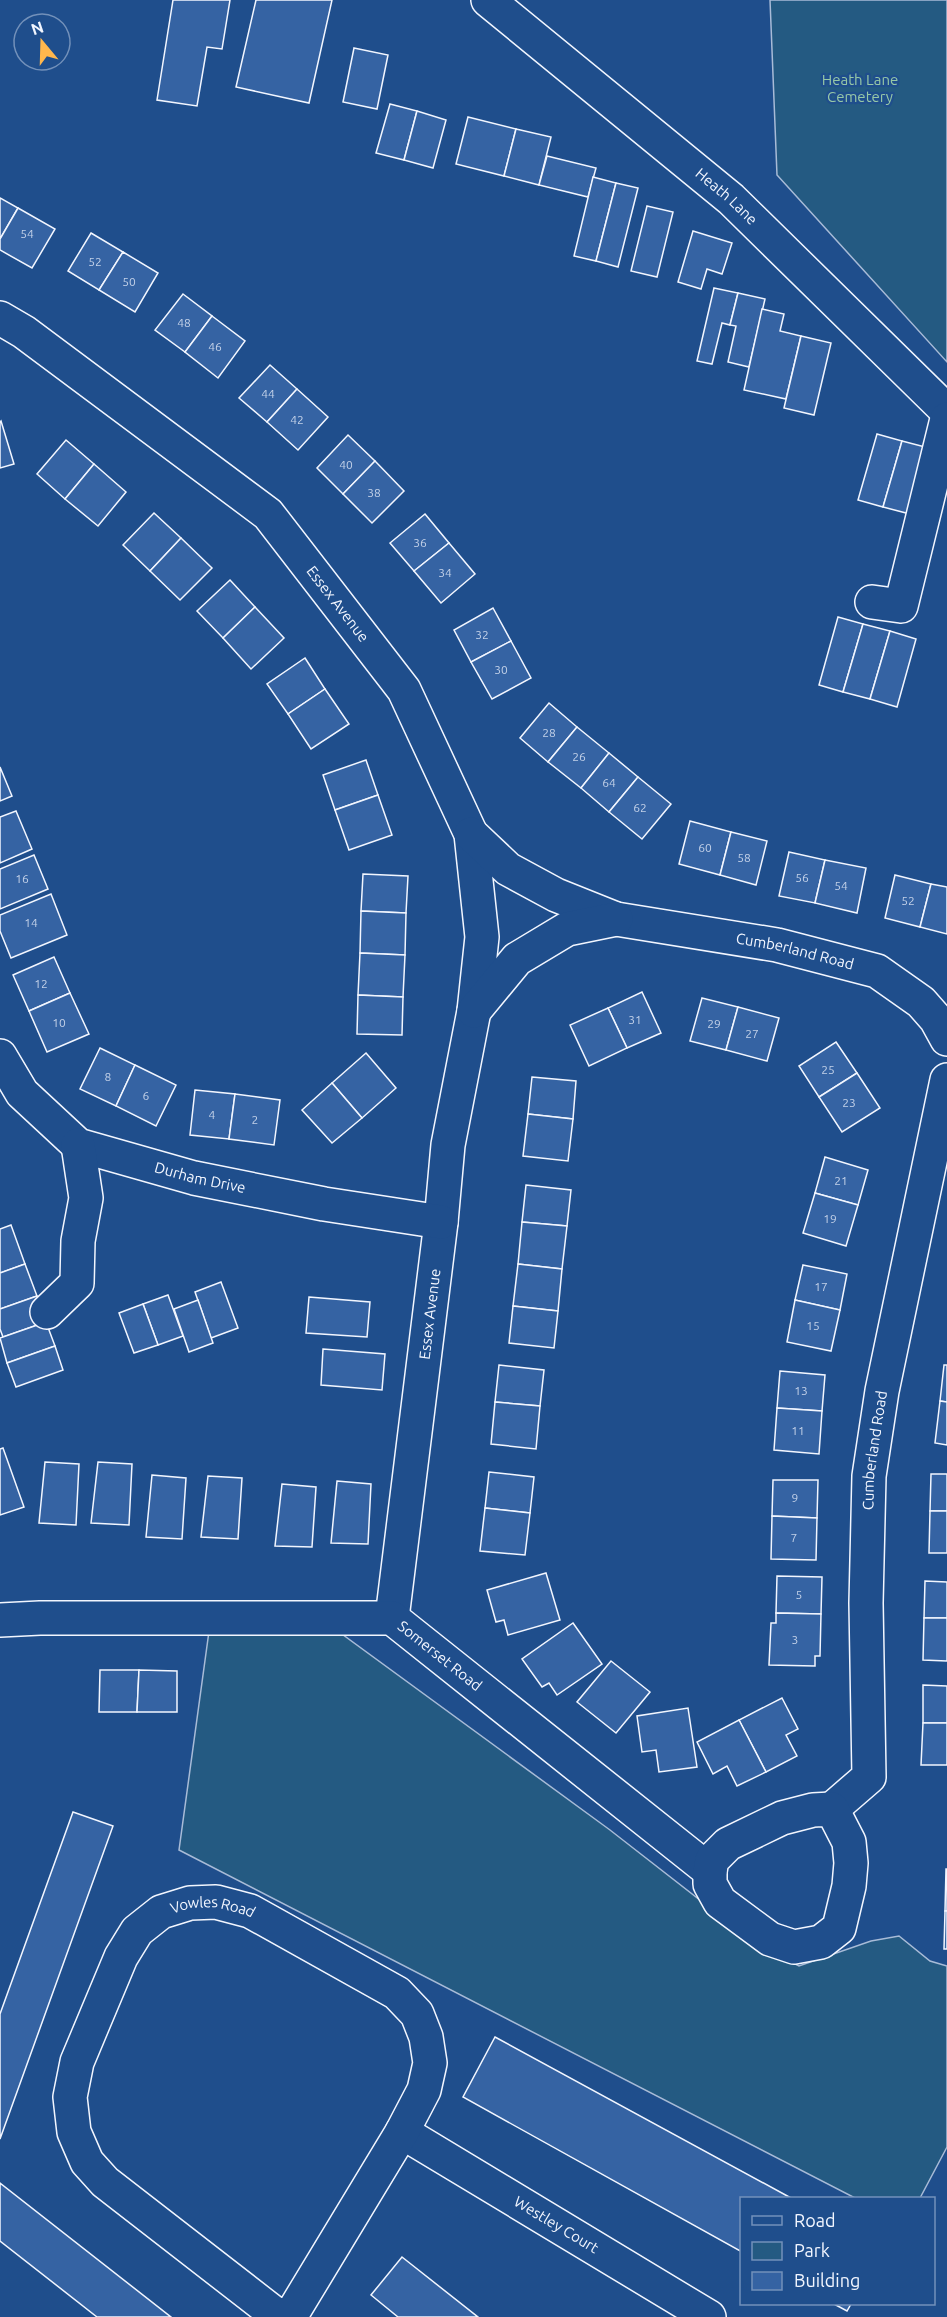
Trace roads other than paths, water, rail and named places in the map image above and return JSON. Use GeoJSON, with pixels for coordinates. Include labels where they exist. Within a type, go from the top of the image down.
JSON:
{"type":"FeatureCollection","features":[{"type":"Feature","properties":{"kind":"street","name":"Heath Lane"},"geometry":{"type":"LineString","coordinates":[[488,0],[731,199],[947,411]]}},
{"type":"Feature","properties":{"kind":"street","name":"Essex Avenue"},"geometry":{"type":"LineString","coordinates":[[0,318],[24,332],[268,514],[404,690],[471,834],[482,937],[474,1011],[448,1145],[441,1222],[392,1618]]}},
{"type":"Feature","properties":{"kind":"street"},"geometry":{"type":"LineString","coordinates":[[872,602],[901,606],[947,419]]}},
{"type":"Feature","properties":{"kind":"street","name":"Cumberland Road"},"geometry":{"type":"LineString","coordinates":[[471,834],[508,869],[556,895],[616,919],[777,945],[877,970],[921,1002],[936,1019],[947,1039]]}},
{"type":"Feature","properties":{"kind":"street","name":"Cumberland Road"},"geometry":{"type":"LineString","coordinates":[[518,959],[567,929],[616,919]]}},
{"type":"Feature","properties":{"kind":"street","name":"Essex Avenue"},"geometry":{"type":"LineString","coordinates":[[474,1011],[518,959]]}},
{"type":"Feature","properties":{"kind":"street","name":"Durham Drive"},"geometry":{"type":"LineString","coordinates":[[3,1066],[22,1093],[78,1145],[194,1178],[324,1204],[441,1222]]}},
{"type":"Feature","properties":{"kind":"street","name":"Cumberland Road"},"geometry":{"type":"LineString","coordinates":[[832,1809],[869,1778],[866,1603],[869,1476],[882,1391],[947,1080]]}},
{"type":"Feature","properties":{"kind":"street"},"geometry":{"type":"LineString","coordinates":[[47,1312],[77,1283],[78,1241],[86,1198],[78,1145]]}},
{"type":"Feature","properties":{"kind":"street","name":"Somerset Road"},"geometry":{"type":"LineString","coordinates":[[0,1620],[112,1617],[392,1618],[710,1871]]}},
{"type":"Feature","properties":{"kind":"street"},"geometry":{"type":"LineString","coordinates":[[832,1809],[849,1842],[851,1863],[849,1886],[839,1928],[821,1942],[794,1947],[770,1939],[720,1902],[710,1884],[710,1871],[712,1860],[728,1844],[782,1818],[813,1810],[832,1809]]}},
{"type":"Feature","properties":{"kind":"street","name":"Vowles Road"},"geometry":{"type":"LineString","coordinates":[[279,2317],[105,2182],[87,2162],[74,2132],[70,2097],[77,2062],[121,1957],[137,1931],[161,1912],[190,1903],[216,1902],[250,1911],[397,1994],[417,2014],[426,2037],[430,2063],[424,2090],[402,2132],[290,2317]]}},
{"type":"Feature","properties":{"kind":"street","name":"Westley Court"},"geometry":{"type":"LineString","coordinates":[[402,2132],[709,2317]]}},
{"type":"Feature","properties":{"kind":"park label","name":"Heath Lane Cemetery"},"geometry":{"type":"Point","coordinates":[860,88]}}]}
